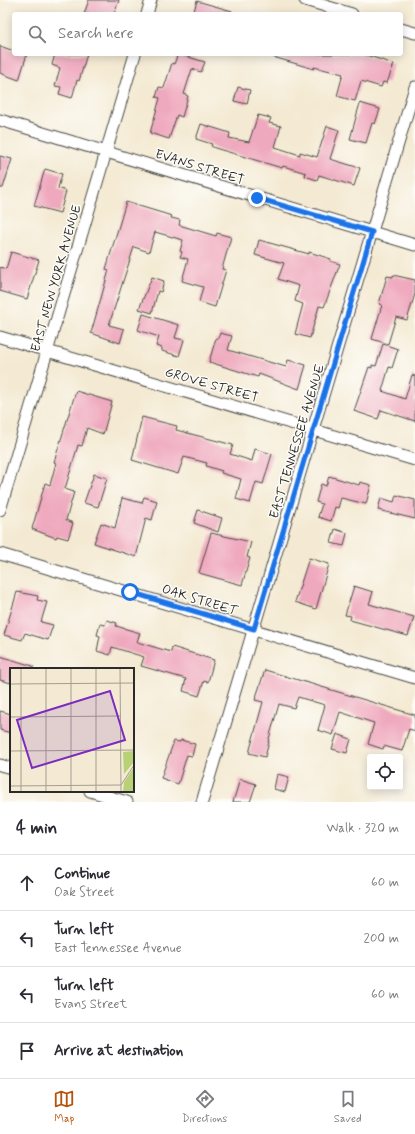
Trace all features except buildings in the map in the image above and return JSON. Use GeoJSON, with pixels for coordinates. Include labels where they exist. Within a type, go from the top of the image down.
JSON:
{"type":"FeatureCollection","features":[{"type":"Feature","properties":{"kind":"street"},"geometry":{"type":"LineString","coordinates":[[148,12],[152,0]]}},
{"type":"Feature","properties":{"kind":"street"},"geometry":{"type":"LineString","coordinates":[[305,0],[345,12]]}},
{"type":"Feature","properties":{"kind":"street"},"geometry":{"type":"LineString","coordinates":[[403,30],[415,33]]}},
{"type":"Feature","properties":{"kind":"street","name":"EAST NEW YORK AVENUE"},"geometry":{"type":"LineString","coordinates":[[0,510],[134,56]]}},
{"type":"Feature","properties":{"kind":"street","name":"EAST TENNESSEE AVENUE"},"geometry":{"type":"LineString","coordinates":[[202,802],[415,87]]}},
{"type":"Feature","properties":{"kind":"street","name":"EVANS STREET"},"geometry":{"type":"LineString","coordinates":[[0,120],[415,245]]}},
{"type":"Feature","properties":{"kind":"street","name":"GROVE STREET"},"geometry":{"type":"LineString","coordinates":[[0,337],[415,460]]}},
{"type":"Feature","properties":{"kind":"street","name":"OAK STREET"},"geometry":{"type":"LineString","coordinates":[[0,554],[415,678]]}},
{"type":"Feature","properties":{"kind":"street"},"geometry":{"type":"LineString","coordinates":[[0,765],[10,768]]}},
{"type":"Feature","properties":{"kind":"street"},"geometry":{"type":"LineString","coordinates":[[93,792],[127,802]]}},
{"type":"Feature","properties":{"kind":"route"},"geometry":{"type":"LineString","coordinates":[[130,592],[254,629],[372,232],[257,198]]}}]}
